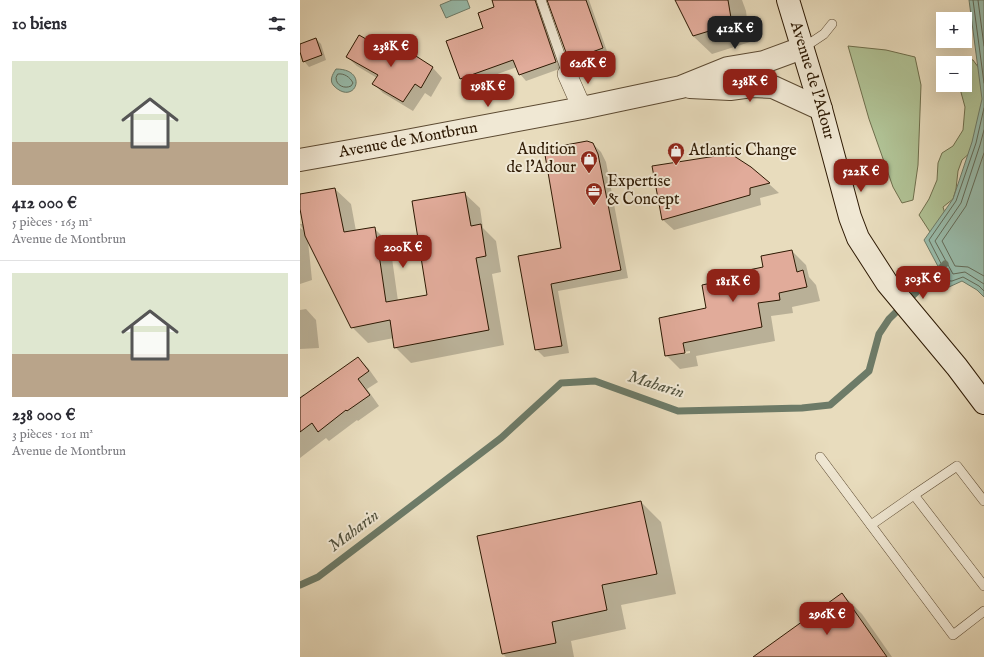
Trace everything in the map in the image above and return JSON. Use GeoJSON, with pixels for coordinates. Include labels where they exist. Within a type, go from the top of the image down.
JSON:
{"type":"FeatureCollection","features":[{"type":"Feature","properties":{"kind":"street","name":"Avenue de l'Adour"},"geometry":{"type":"LineString","coordinates":[[788,0],[797,56],[822,109],[850,217],[858,238],[887,283],[957,367],[984,403]]}},
{"type":"Feature","properties":{"kind":"street","name":"Avenue de Montbrun"},"geometry":{"type":"LineString","coordinates":[[300,160],[582,108],[681,87],[728,68],[797,56]]}},
{"type":"Feature","properties":{"kind":"street"},"geometry":{"type":"LineString","coordinates":[[567,74],[582,108]]}},
{"type":"Feature","properties":{"kind":"street"},"geometry":{"type":"LineString","coordinates":[[681,87],[730,89],[752,86],[772,87],[822,109]]}},
{"type":"Feature","properties":{"kind":"lane"},"geometry":{"type":"LineString","coordinates":[[541,0],[567,74]]}},
{"type":"Feature","properties":{"kind":"lane"},"geometry":{"type":"LineString","coordinates":[[797,56],[824,34],[832,24]]}},
{"type":"Feature","properties":{"kind":"lane","name":"Avenue de Montbrun"},"geometry":{"type":"LineString","coordinates":[[681,87],[727,79]]}},
{"type":"Feature","properties":{"kind":"lane"},"geometry":{"type":"LineString","coordinates":[[820,457],[953,635],[984,611]]}},
{"type":"Feature","properties":{"kind":"lane"},"geometry":{"type":"LineString","coordinates":[[871,525],[957,466],[984,501]]}},
{"type":"Feature","properties":{"kind":"lane"},"geometry":{"type":"LineString","coordinates":[[914,495],[984,586]]}},
{"type":"Feature","properties":{"kind":"shaded area"},"geometry":{"type":"Polygon","coordinates":[[[848,46],[886,50],[915,57],[921,85],[918,165],[913,200],[902,203],[893,187],[869,119],[848,46]]]}},
{"type":"Feature","properties":{"kind":"shaded area"},"geometry":{"type":"Polygon","coordinates":[[[972,60],[981,71],[984,98],[972,151],[962,160],[958,171],[953,199],[943,207],[946,217],[930,232],[919,215],[929,199],[937,180],[938,163],[942,153],[953,146],[963,130],[965,107],[961,92],[972,92],[972,60]]]}},
{"type":"Feature","properties":{"kind":"water"},"geometry":{"type":"Polygon","coordinates":[[[452,0],[467,0],[470,8],[446,18],[440,5],[452,0]]]}},
{"type":"Feature","properties":{"kind":"water"},"geometry":{"type":"Polygon","coordinates":[[[969,0],[984,0],[984,297],[977,290],[962,281],[949,287],[924,240],[953,199],[972,142],[982,99],[972,23],[972,12],[971,12],[969,0]]]}},
{"type":"Feature","properties":{"kind":"water"},"geometry":{"type":"Polygon","coordinates":[[[336,69],[347,71],[353,75],[356,80],[356,85],[353,90],[348,92],[342,91],[332,84],[333,73],[336,69]]]}},
{"type":"Feature","properties":{"kind":"building"},"geometry":{"type":"Polygon","coordinates":[[[492,0],[535,0],[556,62],[519,75],[513,60],[460,79],[446,41],[483,28],[478,13],[494,7],[492,0]]]}},
{"type":"Feature","properties":{"kind":"building"},"geometry":{"type":"Polygon","coordinates":[[[547,0],[586,0],[603,48],[573,59],[572,56],[568,58],[547,0]]]}},
{"type":"Feature","properties":{"kind":"building"},"geometry":{"type":"Polygon","coordinates":[[[675,0],[728,0],[732,24],[693,36],[675,0]]]}},
{"type":"Feature","properties":{"kind":"building"},"geometry":{"type":"Polygon","coordinates":[[[359,35],[399,58],[405,49],[433,67],[421,88],[415,84],[403,102],[372,84],[378,75],[346,57],[359,35]]]}},
{"type":"Feature","properties":{"kind":"building"},"geometry":{"type":"Polygon","coordinates":[[[316,38],[322,55],[303,62],[300,52],[300,44],[316,38]]]}},
{"type":"Feature","properties":{"kind":"building"},"geometry":{"type":"Polygon","coordinates":[[[587,141],[593,143],[598,154],[621,270],[551,284],[562,346],[535,350],[518,256],[561,248],[544,149],[587,141]]]}},
{"type":"Feature","properties":{"kind":"building"},"geometry":{"type":"Polygon","coordinates":[[[716,156],[734,156],[751,167],[770,183],[750,188],[750,195],[662,220],[652,166],[716,156]]]}},
{"type":"Feature","properties":{"kind":"building"},"geometry":{"type":"Polygon","coordinates":[[[335,188],[344,232],[375,227],[386,302],[427,295],[412,201],[465,192],[471,226],[481,224],[486,256],[476,258],[489,330],[394,348],[390,320],[351,328],[305,236],[300,209],[300,194],[335,188]]]}},
{"type":"Feature","properties":{"kind":"building"},"geometry":{"type":"Polygon","coordinates":[[[792,250],[797,272],[803,270],[807,287],[779,293],[780,300],[758,303],[762,327],[683,343],[685,353],[665,356],[659,318],[706,308],[702,285],[731,279],[730,274],[763,267],[761,256],[792,250]]]}},
{"type":"Feature","properties":{"kind":"building"},"geometry":{"type":"Polygon","coordinates":[[[358,357],[369,371],[358,379],[370,395],[347,411],[346,410],[318,432],[312,423],[300,432],[300,398],[358,357]]]}},
{"type":"Feature","properties":{"kind":"building"},"geometry":{"type":"Polygon","coordinates":[[[641,501],[657,574],[602,585],[607,610],[552,622],[556,643],[502,654],[477,536],[641,501]]]}},
{"type":"Feature","properties":{"kind":"building"},"geometry":{"type":"Polygon","coordinates":[[[842,593],[887,657],[753,657],[842,593]]]}},
{"type":"Feature","properties":{"kind":"waterway","name":"Maharin"},"geometry":{"type":"LineString","coordinates":[[300,585],[318,577],[501,438],[561,383],[595,381],[678,411],[802,408],[830,405],[869,371],[879,334],[889,319],[945,264]]}},
{"type":"Feature","properties":{"kind":"place","name":"Atlantic Change"},"geometry":{"type":"Point","coordinates":[676,166]}},
{"type":"Feature","properties":{"kind":"place","name":"Audition de l'Adour"},"geometry":{"type":"Point","coordinates":[589,174]}},
{"type":"Feature","properties":{"kind":"place","name":"Expertise & Concept"},"geometry":{"type":"Point","coordinates":[594,206]}}]}
